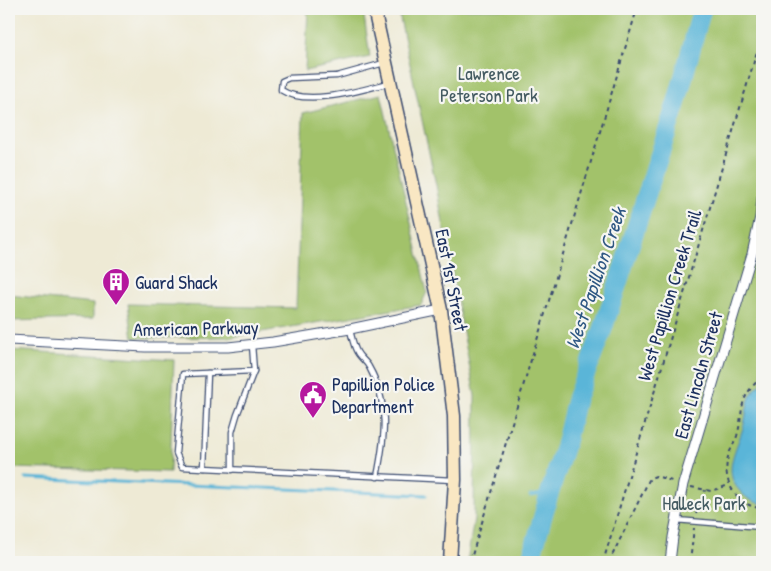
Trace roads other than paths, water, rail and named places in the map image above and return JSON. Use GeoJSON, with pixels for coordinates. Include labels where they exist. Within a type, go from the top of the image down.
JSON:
{"type":"FeatureCollection","features":[{"type":"Feature","properties":{"kind":"main road","name":"East 1st Street"},"geometry":{"type":"LineString","coordinates":[[374,9],[441,310],[454,416],[455,480],[450,562]]}},
{"type":"Feature","properties":{"kind":"street","name":"East Lincoln Street"},"geometry":{"type":"LineString","coordinates":[[670,562],[676,520],[684,484],[752,254],[762,198]]}},
{"type":"Feature","properties":{"kind":"street","name":"American Parkway"},"geometry":{"type":"LineString","coordinates":[[9,340],[145,347],[228,347],[350,329],[441,310]]}},
{"type":"Feature","properties":{"kind":"lane"},"geometry":{"type":"LineString","coordinates":[[386,62],[328,77],[288,78],[282,81],[281,90],[288,95],[329,97],[390,83]]}},
{"type":"Feature","properties":{"kind":"lane"},"geometry":{"type":"LineString","coordinates":[[350,329],[357,353],[369,365],[381,392],[385,425],[377,476]]}},
{"type":"Feature","properties":{"kind":"lane"},"geometry":{"type":"LineString","coordinates":[[232,470],[232,432],[254,371],[252,344]]}},
{"type":"Feature","properties":{"kind":"lane"},"geometry":{"type":"LineString","coordinates":[[254,371],[183,374],[176,453],[182,467],[455,480]]}},
{"type":"Feature","properties":{"kind":"lane"},"geometry":{"type":"LineString","coordinates":[[204,468],[208,373]]}},
{"type":"Feature","properties":{"kind":"lane"},"geometry":{"type":"LineString","coordinates":[[676,520],[762,527]]}},
{"type":"Feature","properties":{"kind":"water"},"geometry":{"type":"Polygon","coordinates":[[[762,383],[762,504],[749,499],[741,493],[734,483],[731,468],[748,403],[752,393],[762,383]]]}},
{"type":"Feature","properties":{"kind":"waterway","name":"West Papillion Creek"},"geometry":{"type":"LineString","coordinates":[[530,562],[566,442],[576,399],[603,329],[677,101],[702,9]]}},
{"type":"Feature","properties":{"kind":"waterway"},"geometry":{"type":"LineString","coordinates":[[25,478],[426,495]]}},
{"type":"Feature","properties":{"kind":"waterway"},"geometry":{"type":"LineString","coordinates":[[530,496],[549,493]]}},
{"type":"Feature","properties":{"kind":"place","name":"Guard Shack"},"geometry":{"type":"Point","coordinates":[116,306]}},
{"type":"Feature","properties":{"kind":"place","name":"Papillion Police Department"},"geometry":{"type":"Point","coordinates":[313,419]}},
{"type":"Feature","properties":{"kind":"park label","name":"Lawrence Peterson Park"},"geometry":{"type":"Point","coordinates":[489,84]}},
{"type":"Feature","properties":{"kind":"park label","name":"Halleck Park"},"geometry":{"type":"Point","coordinates":[704,503]}}]}
